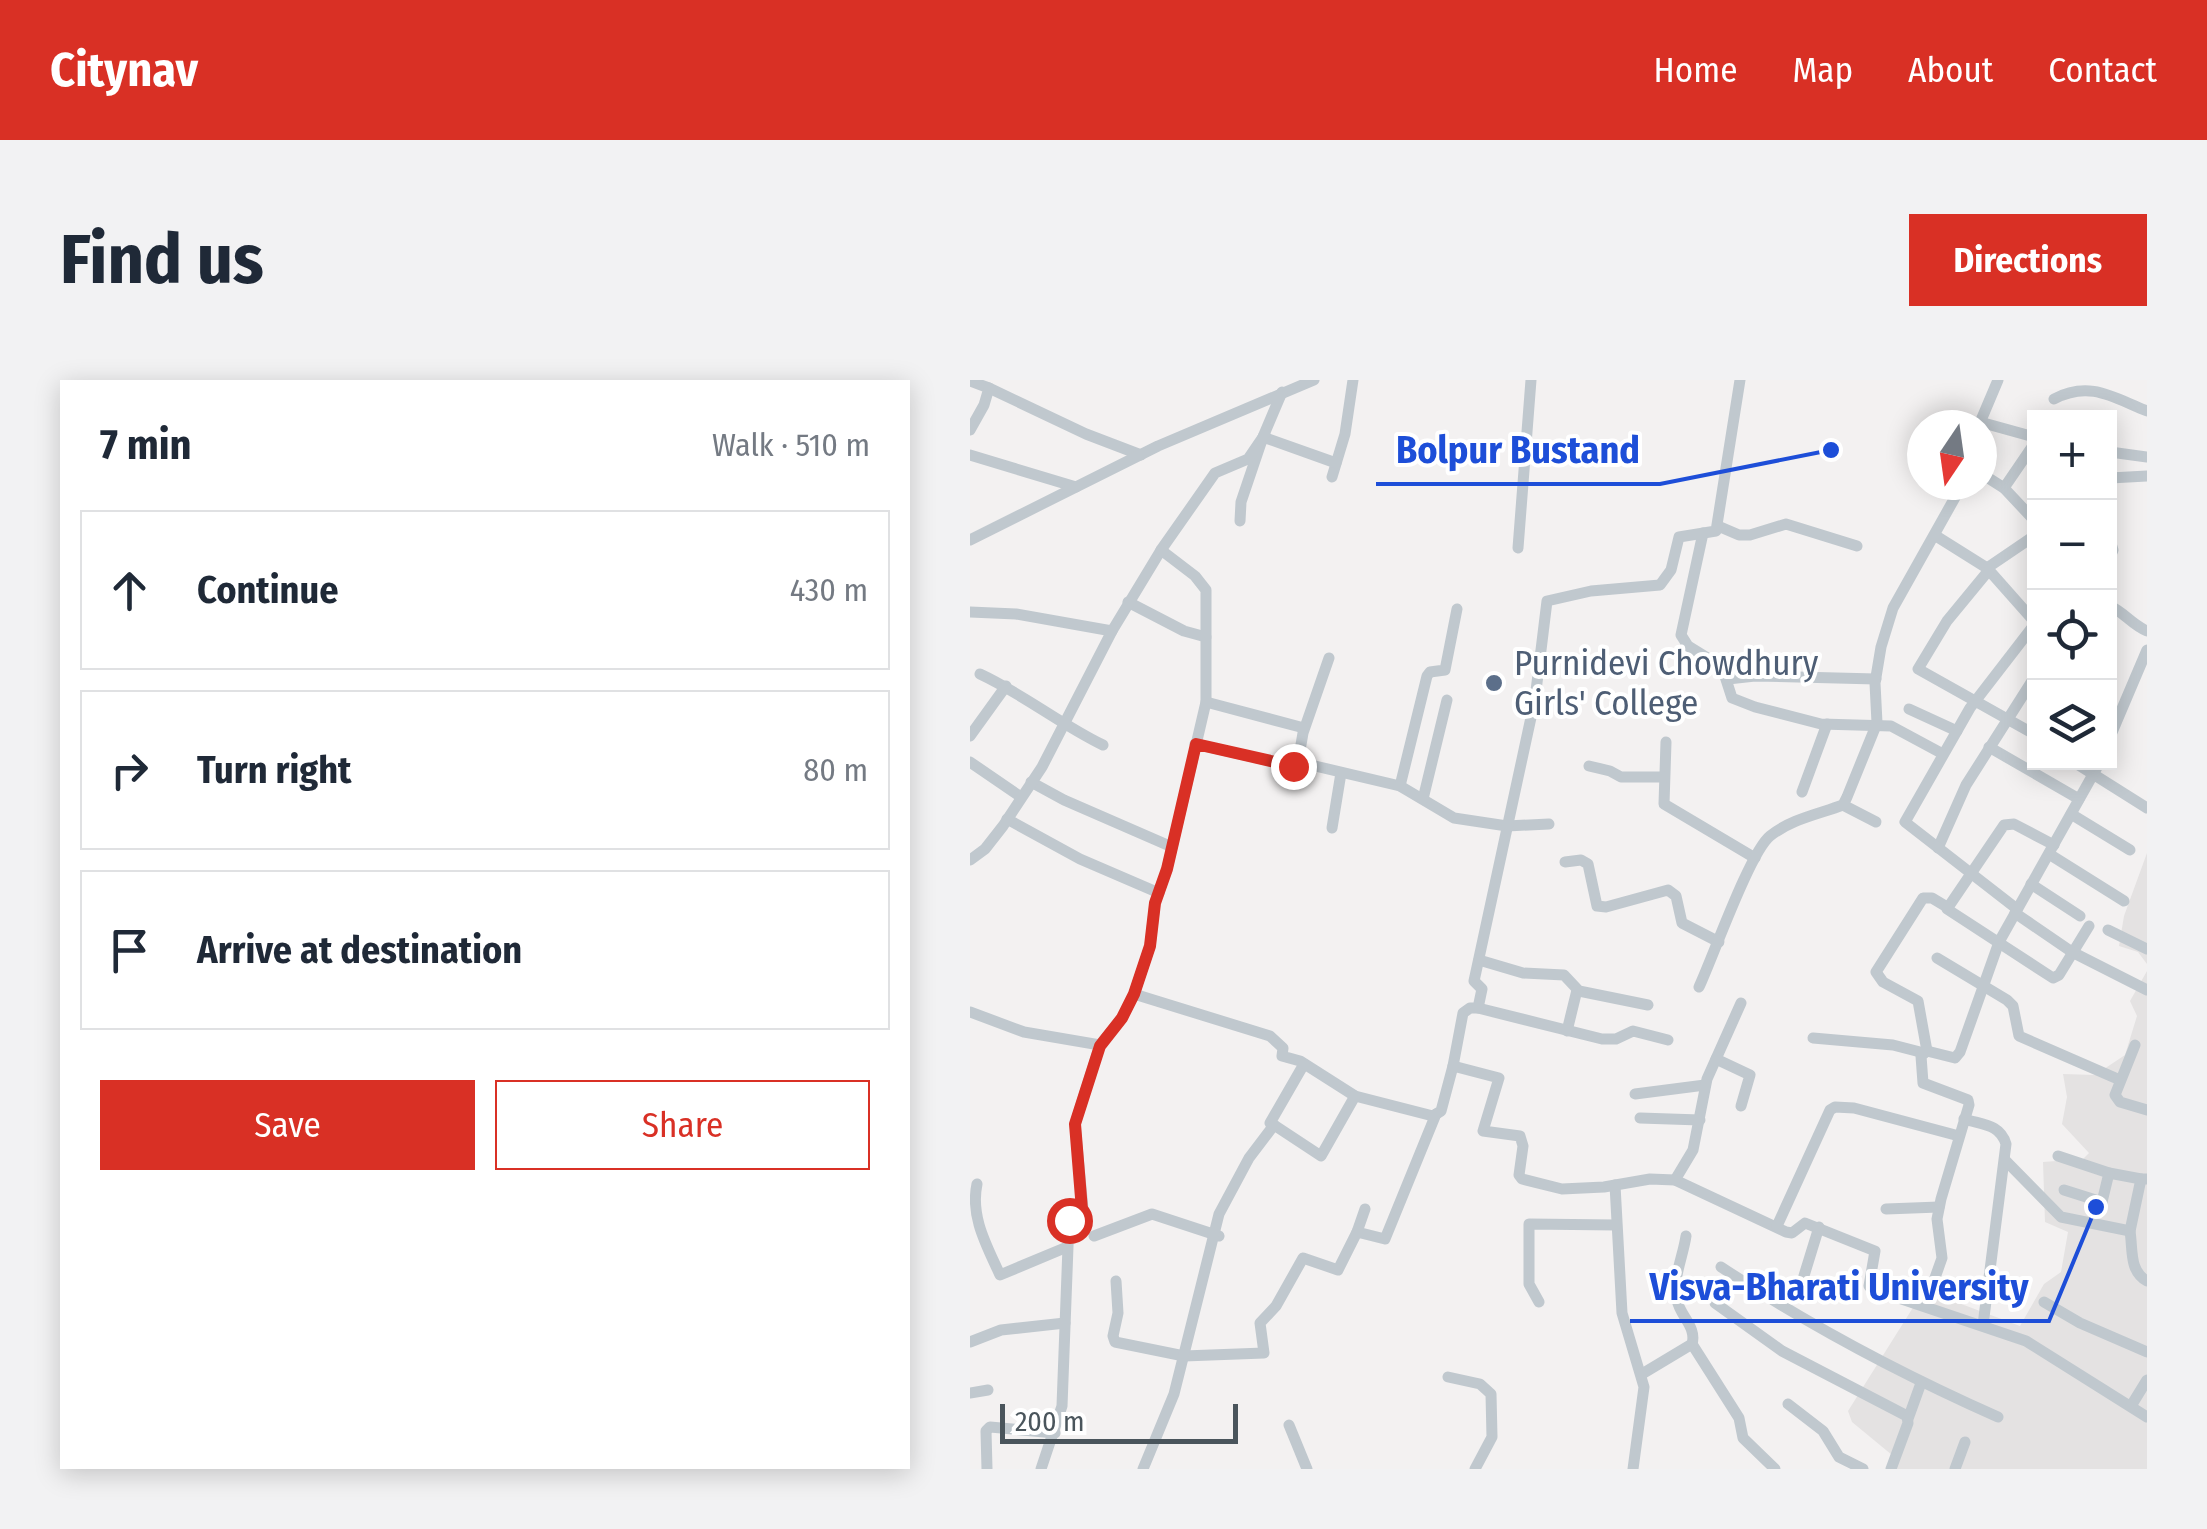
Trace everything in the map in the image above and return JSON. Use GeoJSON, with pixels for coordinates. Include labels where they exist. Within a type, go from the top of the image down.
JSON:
{"type":"FeatureCollection","features":[{"type":"Feature","properties":{"kind":"street"},"geometry":{"type":"LineString","coordinates":[[970,540],[1141,455],[1289,387],[1314,380]]}},
{"type":"Feature","properties":{"kind":"street"},"geometry":{"type":"LineString","coordinates":[[1332,477],[1345,434],[1353,380]]}},
{"type":"Feature","properties":{"kind":"street"},"geometry":{"type":"LineString","coordinates":[[1518,548],[1531,380]]}},
{"type":"Feature","properties":{"kind":"street"},"geometry":{"type":"LineString","coordinates":[[1671,570],[1679,537],[1713,532],[1718,526],[1740,380]]}},
{"type":"Feature","properties":{"kind":"street"},"geometry":{"type":"LineString","coordinates":[[1986,410],[1998,380]]}},
{"type":"Feature","properties":{"kind":"street"},"geometry":{"type":"LineString","coordinates":[[970,381],[991,385],[1086,434],[1141,455]]}},
{"type":"Feature","properties":{"kind":"street"},"geometry":{"type":"LineString","coordinates":[[970,430],[991,385]]}},
{"type":"Feature","properties":{"kind":"street"},"geometry":{"type":"LineString","coordinates":[[970,860],[985,848],[1032,782],[1128,602],[1161,550],[1214,473],[1248,458],[1289,387]]}},
{"type":"Feature","properties":{"kind":"street"},"geometry":{"type":"LineString","coordinates":[[2054,399],[2087,389],[2114,395],[2147,412]]}},
{"type":"Feature","properties":{"kind":"street"},"geometry":{"type":"LineString","coordinates":[[1997,429],[2027,438]]}},
{"type":"Feature","properties":{"kind":"street"},"geometry":{"type":"LineString","coordinates":[[1262,437],[1336,463]]}},
{"type":"Feature","properties":{"kind":"street"},"geometry":{"type":"LineString","coordinates":[[1240,521],[1262,437]]}},
{"type":"Feature","properties":{"kind":"street"},"geometry":{"type":"LineString","coordinates":[[2004,488],[2027,451]]}},
{"type":"Feature","properties":{"kind":"street"},"geometry":{"type":"LineString","coordinates":[[2117,453],[2147,457]]}},
{"type":"Feature","properties":{"kind":"street"},"geometry":{"type":"LineString","coordinates":[[970,455],[1076,487]]}},
{"type":"Feature","properties":{"kind":"street"},"geometry":{"type":"LineString","coordinates":[[2117,478],[2147,476]]}},
{"type":"Feature","properties":{"kind":"street"},"geometry":{"type":"LineString","coordinates":[[1997,484],[2027,513]]}},
{"type":"Feature","properties":{"kind":"street"},"geometry":{"type":"LineString","coordinates":[[1843,805],[1877,724],[1876,679],[1893,608],[1954,500]]}},
{"type":"Feature","properties":{"kind":"street"},"geometry":{"type":"LineString","coordinates":[[1718,526],[1750,536],[1786,524],[1857,546]]}},
{"type":"Feature","properties":{"kind":"street"},"geometry":{"type":"LineString","coordinates":[[1703,534],[1681,635],[1688,646],[1722,667],[1730,695],[1739,702],[1792,718],[1901,729],[1943,754]]}},
{"type":"Feature","properties":{"kind":"street"},"geometry":{"type":"LineString","coordinates":[[1936,536],[1988,569],[2027,615]]}},
{"type":"Feature","properties":{"kind":"street"},"geometry":{"type":"LineString","coordinates":[[2027,541],[1988,569],[1947,621],[1918,668],[2027,730]]}},
{"type":"Feature","properties":{"kind":"street"},"geometry":{"type":"LineString","coordinates":[[1041,1469],[1062,1406],[1069,1220],[1082,1210],[1075,1124],[1100,1046],[1122,1018],[1134,994],[1150,946],[1158,893],[1206,702],[1206,590],[1195,576],[1161,550]]}},
{"type":"Feature","properties":{"kind":"street"},"geometry":{"type":"LineString","coordinates":[[1478,1008],[1482,989],[1474,980],[1535,698],[1547,601],[1660,584],[1671,570],[1699,552]]}},
{"type":"Feature","properties":{"kind":"street"},"geometry":{"type":"LineString","coordinates":[[1128,602],[1206,638]]}},
{"type":"Feature","properties":{"kind":"street"},"geometry":{"type":"LineString","coordinates":[[1400,786],[1427,676],[1445,670],[1458,609]]}},
{"type":"Feature","properties":{"kind":"street"},"geometry":{"type":"LineString","coordinates":[[2117,610],[2132,624],[2147,631]]}},
{"type":"Feature","properties":{"kind":"street"},"geometry":{"type":"LineString","coordinates":[[970,612],[1016,614],[1112,631]]}},
{"type":"Feature","properties":{"kind":"street"},"geometry":{"type":"LineString","coordinates":[[2027,632],[1957,731],[1905,822],[2072,952],[2147,990]]}},
{"type":"Feature","properties":{"kind":"street"},"geometry":{"type":"LineString","coordinates":[[2117,721],[2147,650]]}},
{"type":"Feature","properties":{"kind":"street"},"geometry":{"type":"LineString","coordinates":[[1196,744],[1293,766],[1298,762],[1304,728],[1328,658]]}},
{"type":"Feature","properties":{"kind":"street"},"geometry":{"type":"LineString","coordinates":[[980,674],[1006,686],[1064,727],[1103,745]]}},
{"type":"Feature","properties":{"kind":"street"},"geometry":{"type":"LineString","coordinates":[[1728,679],[1876,679]]}},
{"type":"Feature","properties":{"kind":"street"},"geometry":{"type":"LineString","coordinates":[[970,736],[1006,686]]}},
{"type":"Feature","properties":{"kind":"street"},"geometry":{"type":"LineString","coordinates":[[1938,848],[1966,785],[2027,691]]}},
{"type":"Feature","properties":{"kind":"street"},"geometry":{"type":"LineString","coordinates":[[1423,799],[1447,700]]}},
{"type":"Feature","properties":{"kind":"street"},"geometry":{"type":"LineString","coordinates":[[1206,702],[1304,728]]}},
{"type":"Feature","properties":{"kind":"street"},"geometry":{"type":"LineString","coordinates":[[1910,709],[1957,731]]}},
{"type":"Feature","properties":{"kind":"street"},"geometry":{"type":"LineString","coordinates":[[1802,792],[1826,724]]}},
{"type":"Feature","properties":{"kind":"street"},"geometry":{"type":"LineString","coordinates":[[1666,742],[1663,799],[1668,808],[1755,858]]}},
{"type":"Feature","properties":{"kind":"street"},"geometry":{"type":"LineString","coordinates":[[1989,747],[2079,800]]}},
{"type":"Feature","properties":{"kind":"street"},"geometry":{"type":"LineString","coordinates":[[970,762],[1022,797]]}},
{"type":"Feature","properties":{"kind":"street"},"geometry":{"type":"LineString","coordinates":[[1298,762],[1400,786],[1454,818],[1507,826],[1549,824]]}},
{"type":"Feature","properties":{"kind":"street"},"geometry":{"type":"LineString","coordinates":[[1588,766],[1610,771],[1620,778],[1664,777]]}},
{"type":"Feature","properties":{"kind":"street"},"geometry":{"type":"LineString","coordinates":[[2084,770],[2147,808]]}},
{"type":"Feature","properties":{"kind":"street"},"geometry":{"type":"LineString","coordinates":[[1813,1038],[1958,1056],[1999,942],[2095,770]]}},
{"type":"Feature","properties":{"kind":"street"},"geometry":{"type":"LineString","coordinates":[[1332,828],[1341,773]]}},
{"type":"Feature","properties":{"kind":"street"},"geometry":{"type":"LineString","coordinates":[[1032,782],[1172,847]]}},
{"type":"Feature","properties":{"kind":"street"},"geometry":{"type":"LineString","coordinates":[[1699,986],[1768,837],[1820,811],[1843,805],[1876,822]]}},
{"type":"Feature","properties":{"kind":"street"},"geometry":{"type":"LineString","coordinates":[[2071,814],[2130,850]]}},
{"type":"Feature","properties":{"kind":"street"},"geometry":{"type":"LineString","coordinates":[[1007,819],[1080,859],[1158,893]]}},
{"type":"Feature","properties":{"kind":"street"},"geometry":{"type":"LineString","coordinates":[[1947,906],[2009,822],[2124,901]]}},
{"type":"Feature","properties":{"kind":"street"},"geometry":{"type":"LineString","coordinates":[[1566,862],[1581,860],[1588,864],[1597,906],[1668,890],[1676,896],[1682,924],[1719,942]]}},
{"type":"Feature","properties":{"kind":"street"},"geometry":{"type":"LineString","coordinates":[[1925,1306],[1942,1258],[1936,1219],[1968,1100],[1923,1083],[1920,1060],[1925,1052],[1918,1001],[1882,982],[1876,972],[1923,898],[1932,898],[2053,978],[2059,975],[2084,921],[2031,884]]}},
{"type":"Feature","properties":{"kind":"street"},"geometry":{"type":"LineString","coordinates":[[2108,930],[2147,949]]}},
{"type":"Feature","properties":{"kind":"street"},"geometry":{"type":"LineString","coordinates":[[1938,958],[1984,981],[2013,1006],[2018,1036],[2120,1080]]}},
{"type":"Feature","properties":{"kind":"street"},"geometry":{"type":"LineString","coordinates":[[1478,960],[1523,973],[1564,975],[1577,990],[1648,1005]]}},
{"type":"Feature","properties":{"kind":"street"},"geometry":{"type":"LineString","coordinates":[[1568,1030],[1577,990]]}},
{"type":"Feature","properties":{"kind":"street"},"geometry":{"type":"LineString","coordinates":[[1134,994],[1270,1036],[1282,1048],[1282,1056],[1304,1064],[1355,1096],[1436,1114]]}},
{"type":"Feature","properties":{"kind":"street"},"geometry":{"type":"LineString","coordinates":[[1674,1180],[1693,1150],[1706,1085],[1741,1003]]}},
{"type":"Feature","properties":{"kind":"street"},"geometry":{"type":"LineString","coordinates":[[1358,1232],[1385,1239],[1440,1111],[1464,1013],[1470,1008],[1608,1040],[1633,1031],[1668,1040]]}},
{"type":"Feature","properties":{"kind":"street"},"geometry":{"type":"LineString","coordinates":[[970,1012],[1024,1032],[1100,1046]]}},
{"type":"Feature","properties":{"kind":"street"},"geometry":{"type":"LineString","coordinates":[[2135,1045],[2116,1099],[2147,1110]]}},
{"type":"Feature","properties":{"kind":"street"},"geometry":{"type":"LineString","coordinates":[[1716,1059],[1750,1075],[1741,1106]]}},
{"type":"Feature","properties":{"kind":"street"},"geometry":{"type":"LineString","coordinates":[[1304,1064],[1270,1123],[1321,1156],[1355,1096]]}},
{"type":"Feature","properties":{"kind":"street"},"geometry":{"type":"LineString","coordinates":[[1453,1066],[1500,1078],[1483,1131],[1520,1136],[1522,1179],[1562,1189],[1674,1180],[1792,1233],[1805,1223],[1819,1227],[1875,1251],[1869,1286],[1872,1288],[1983,1324],[2048,1354],[2147,1417]]}},
{"type":"Feature","properties":{"kind":"street"},"geometry":{"type":"LineString","coordinates":[[1636,1094],[1706,1085]]}},
{"type":"Feature","properties":{"kind":"street"},"geometry":{"type":"LineString","coordinates":[[1777,1226],[1830,1110],[1835,1107],[1854,1108],[1958,1136]]}},
{"type":"Feature","properties":{"kind":"street"},"geometry":{"type":"LineString","coordinates":[[1640,1118],[1700,1120]]}},
{"type":"Feature","properties":{"kind":"street"},"geometry":{"type":"LineString","coordinates":[[1964,1119],[1996,1127],[2003,1134],[2005,1160],[1983,1324]]}},
{"type":"Feature","properties":{"kind":"street"},"geometry":{"type":"LineString","coordinates":[[1144,1469],[1174,1394],[1217,1235],[1219,1214],[1249,1158],[1274,1125]]}},
{"type":"Feature","properties":{"kind":"street"},"geometry":{"type":"LineString","coordinates":[[2058,1156],[2109,1173],[2144,1179],[2130,1231],[2136,1274],[2147,1281]]}},
{"type":"Feature","properties":{"kind":"street"},"geometry":{"type":"LineString","coordinates":[[2005,1160],[2061,1217],[2130,1231]]}},
{"type":"Feature","properties":{"kind":"street"},"geometry":{"type":"LineString","coordinates":[[2064,1190],[2102,1202],[2109,1173]]}},
{"type":"Feature","properties":{"kind":"street"},"geometry":{"type":"LineString","coordinates":[[977,1184],[973,1200],[976,1220],[1000,1275],[1067,1247]]}},
{"type":"Feature","properties":{"kind":"street"},"geometry":{"type":"LineString","coordinates":[[1615,1184],[1622,1313],[1644,1386],[1632,1469]]}},
{"type":"Feature","properties":{"kind":"street"},"geometry":{"type":"LineString","coordinates":[[1886,1209],[1939,1207]]}},
{"type":"Feature","properties":{"kind":"street"},"geometry":{"type":"LineString","coordinates":[[1116,1281],[1115,1342],[1184,1356],[1264,1353],[1260,1322],[1276,1306],[1303,1258],[1338,1270],[1365,1209]]}},
{"type":"Feature","properties":{"kind":"street"},"geometry":{"type":"LineString","coordinates":[[1094,1236],[1152,1214],[1217,1235]]}},
{"type":"Feature","properties":{"kind":"street"},"geometry":{"type":"LineString","coordinates":[[1539,1302],[1529,1284],[1529,1224],[1616,1224]]}},
{"type":"Feature","properties":{"kind":"street"},"geometry":{"type":"LineString","coordinates":[[1799,1292],[1819,1227]]}},
{"type":"Feature","properties":{"kind":"street"},"geometry":{"type":"LineString","coordinates":[[1686,1236],[1676,1288],[1678,1306],[1694,1332],[1692,1344],[1739,1418],[1743,1438],[1775,1469]]}},
{"type":"Feature","properties":{"kind":"street"},"geometry":{"type":"LineString","coordinates":[[2132,1247],[2147,1249]]}},
{"type":"Feature","properties":{"kind":"street"},"geometry":{"type":"LineString","coordinates":[[1722,1267],[1783,1308],[1921,1383],[1998,1417]]}},
{"type":"Feature","properties":{"kind":"street"},"geometry":{"type":"LineString","coordinates":[[1715,1302],[1782,1351],[1908,1418]]}},
{"type":"Feature","properties":{"kind":"street"},"geometry":{"type":"LineString","coordinates":[[2044,1302],[2080,1323],[2147,1352]]}},
{"type":"Feature","properties":{"kind":"street"},"geometry":{"type":"LineString","coordinates":[[970,1342],[1001,1330],[1066,1324]]}},
{"type":"Feature","properties":{"kind":"street"},"geometry":{"type":"LineString","coordinates":[[1642,1374],[1692,1344]]}},
{"type":"Feature","properties":{"kind":"street"},"geometry":{"type":"LineString","coordinates":[[1448,1377],[1480,1384],[1490,1394],[1492,1437],[1474,1469]]}},
{"type":"Feature","properties":{"kind":"street"},"geometry":{"type":"LineString","coordinates":[[2131,1406],[2147,1380]]}},
{"type":"Feature","properties":{"kind":"street"},"geometry":{"type":"LineString","coordinates":[[1892,1469],[1921,1383]]}},
{"type":"Feature","properties":{"kind":"street"},"geometry":{"type":"LineString","coordinates":[[970,1394],[988,1390]]}},
{"type":"Feature","properties":{"kind":"street"},"geometry":{"type":"LineString","coordinates":[[1788,1404],[1824,1432],[1839,1457],[1863,1469]]}},
{"type":"Feature","properties":{"kind":"street"},"geometry":{"type":"LineString","coordinates":[[1290,1425],[1306,1469]]}},
{"type":"Feature","properties":{"kind":"street"},"geometry":{"type":"LineString","coordinates":[[987,1469],[986,1431],[990,1427],[1055,1433]]}},
{"type":"Feature","properties":{"kind":"street"},"geometry":{"type":"LineString","coordinates":[[1955,1469],[1965,1442]]}},
{"type":"Feature","properties":{"kind":"shaded area"},"geometry":{"type":"Polygon","coordinates":[[[2147,853],[2147,964],[2138,952],[2119,946],[2124,916],[2147,853]]]}},
{"type":"Feature","properties":{"kind":"shaded area"},"geometry":{"type":"Polygon","coordinates":[[[2147,971],[2147,1469],[1888,1469],[1892,1455],[1852,1422],[1848,1411],[1924,1290],[2020,1326],[2044,1284],[2061,1272],[2068,1232],[2045,1222],[2043,1162],[2083,1159],[2089,1153],[2062,1124],[2067,1097],[2063,1074],[2095,1075],[2125,1055],[2137,1016],[2130,1001],[2147,971]]]}},
{"type":"Feature","properties":{"kind":"place","name":"Bolpur Bustand"},"geometry":{"type":"Point","coordinates":[1831,450]}},
{"type":"Feature","properties":{"kind":"place","name":"Purnidevi Chowdhury Girls' College"},"geometry":{"type":"Point","coordinates":[1494,683]}},
{"type":"Feature","properties":{"kind":"place","name":"Visva-Bharati University"},"geometry":{"type":"Point","coordinates":[2096,1207]}},
{"type":"Feature","properties":{"kind":"route"},"geometry":{"type":"LineString","coordinates":[[1069,1220],[1082,1213],[1075,1124],[1100,1046],[1122,1018],[1150,946],[1155,903],[1167,869],[1196,744],[1293,766]]}}]}
